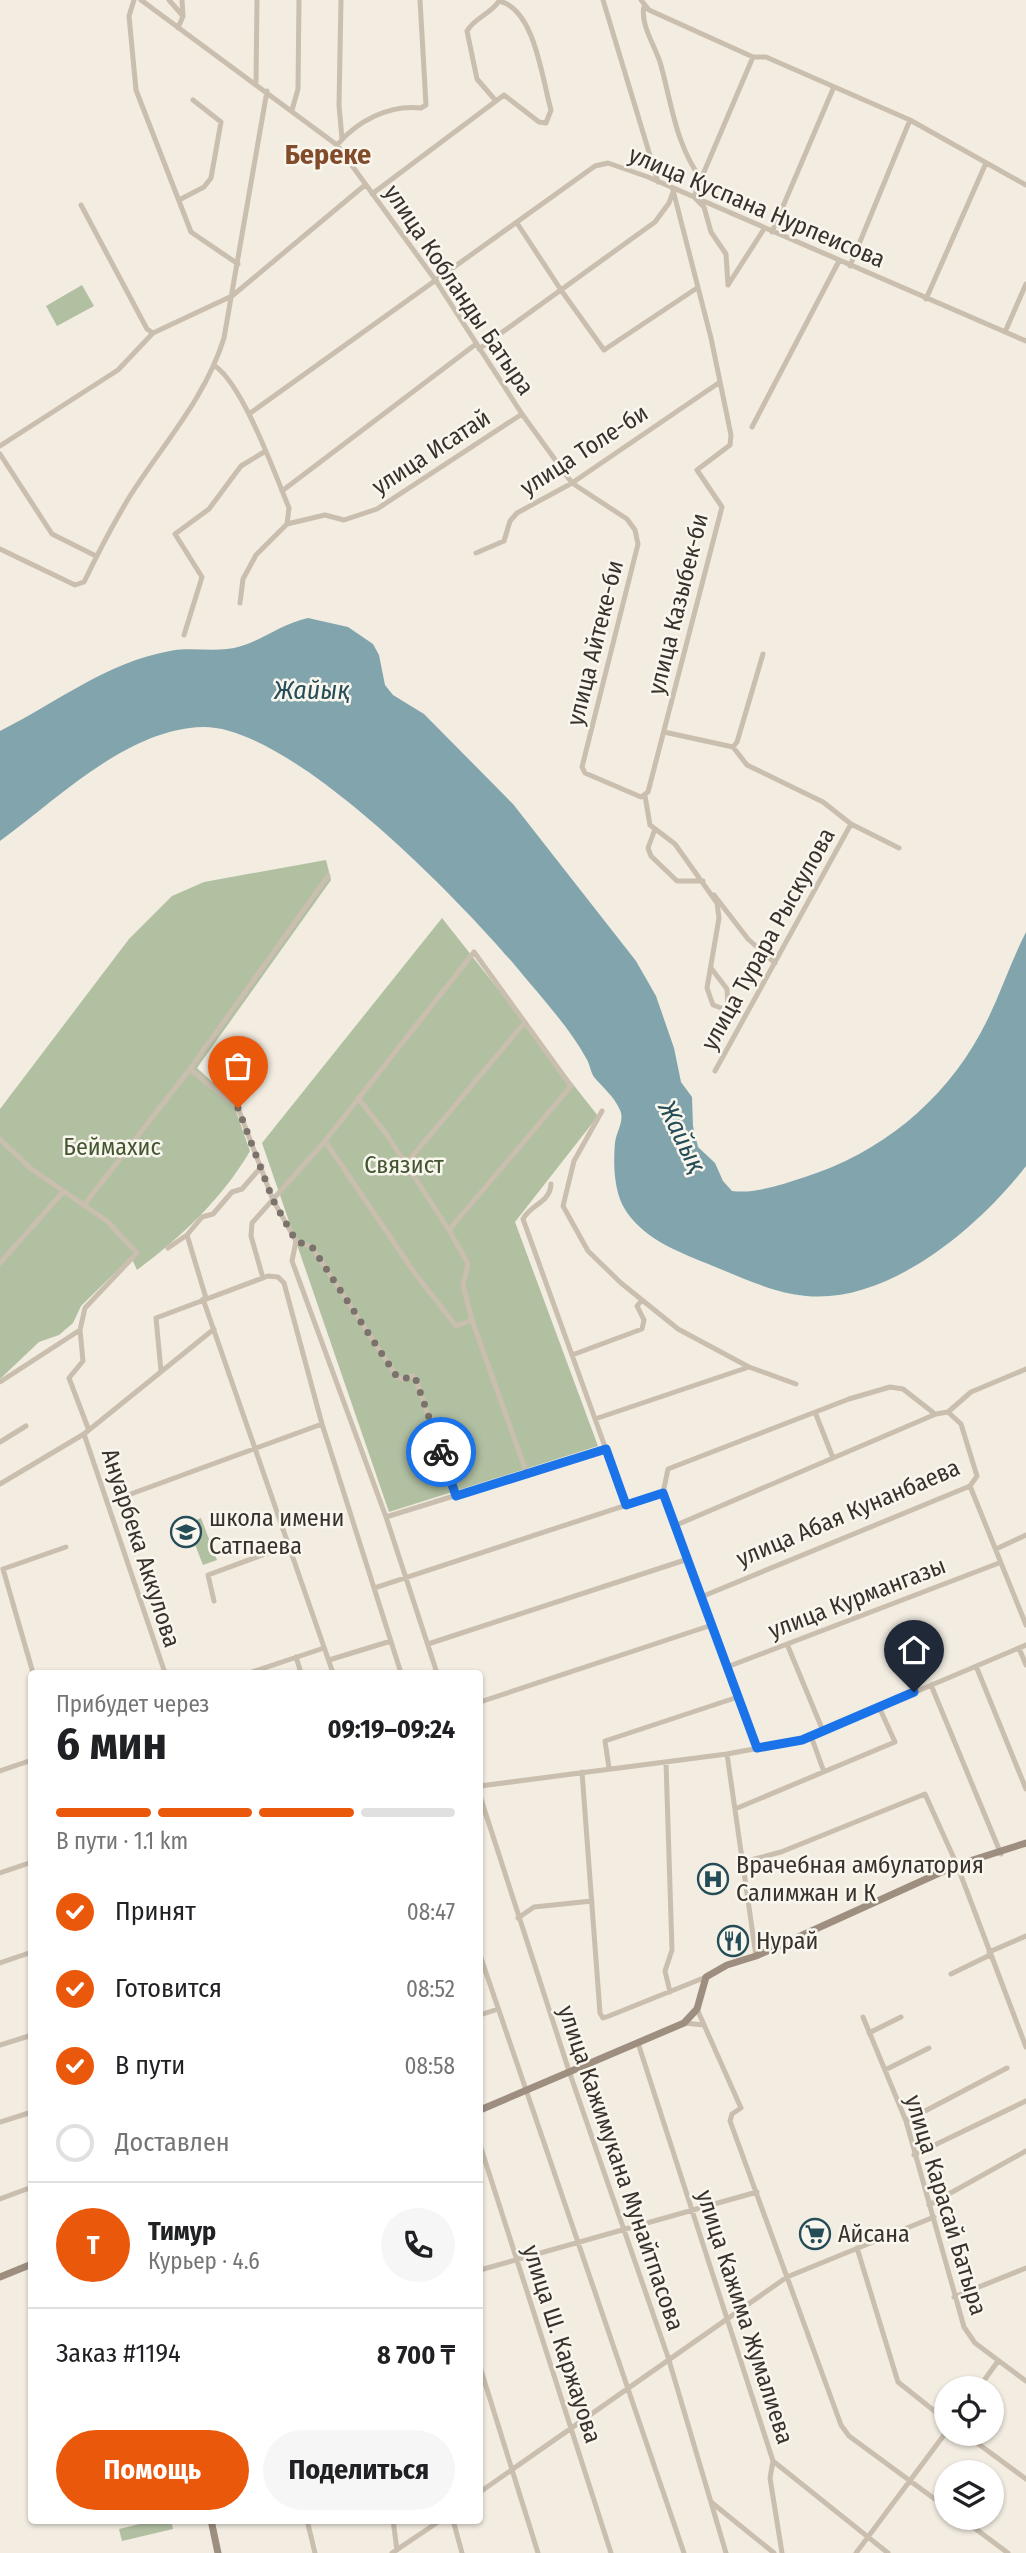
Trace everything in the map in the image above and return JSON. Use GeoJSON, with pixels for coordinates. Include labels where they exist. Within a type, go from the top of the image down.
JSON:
{"type":"FeatureCollection","features":[{"type":"Feature","properties":{"kind":"street"},"geometry":{"type":"LineString","coordinates":[[134,0],[129,16],[136,90],[191,232],[238,264]]}},
{"type":"Feature","properties":{"kind":"street","name":"улица Кобланды Батыра"},"geometry":{"type":"LineString","coordinates":[[141,0],[256,82],[337,145],[436,281],[522,414],[572,483]]}},
{"type":"Feature","properties":{"kind":"street"},"geometry":{"type":"LineString","coordinates":[[169,0],[183,16]]}},
{"type":"Feature","properties":{"kind":"street"},"geometry":{"type":"LineString","coordinates":[[178,28],[183,16],[182,0]]}},
{"type":"Feature","properties":{"kind":"street"},"geometry":{"type":"LineString","coordinates":[[256,82],[257,0]]}},
{"type":"Feature","properties":{"kind":"street"},"geometry":{"type":"LineString","coordinates":[[292,110],[298,89],[299,0]]}},
{"type":"Feature","properties":{"kind":"street"},"geometry":{"type":"LineString","coordinates":[[341,0],[339,105],[342,139]]}},
{"type":"Feature","properties":{"kind":"street"},"geometry":{"type":"LineString","coordinates":[[337,145],[362,121],[406,106],[422,108],[426,105],[420,0]]}},
{"type":"Feature","properties":{"kind":"street"},"geometry":{"type":"LineString","coordinates":[[603,0],[658,182]]}},
{"type":"Feature","properties":{"kind":"street"},"geometry":{"type":"LineString","coordinates":[[372,194],[505,95],[538,122],[545,123],[551,118],[527,22],[511,4],[499,1],[487,15],[471,24],[467,31],[477,79],[496,101]]}},
{"type":"Feature","properties":{"kind":"street"},"geometry":{"type":"LineString","coordinates":[[701,179],[687,159],[675,127],[660,63],[643,18],[642,3],[752,57],[766,57],[832,89],[910,120],[1026,185]]}},
{"type":"Feature","properties":{"kind":"street"},"geometry":{"type":"LineString","coordinates":[[752,57],[694,197],[704,207],[712,232],[726,254],[728,285],[764,229]]}},
{"type":"Feature","properties":{"kind":"street"},"geometry":{"type":"LineString","coordinates":[[772,232],[832,89]]}},
{"type":"Feature","properties":{"kind":"street"},"geometry":{"type":"LineString","coordinates":[[0,549],[75,585],[83,582],[131,496],[194,405],[215,366],[232,296],[267,91]]}},
{"type":"Feature","properties":{"kind":"street"},"geometry":{"type":"LineString","coordinates":[[179,200],[204,187],[211,178],[221,122],[193,100]]}},
{"type":"Feature","properties":{"kind":"street"},"geometry":{"type":"LineString","coordinates":[[850,266],[910,120]]}},
{"type":"Feature","properties":{"kind":"street","name":"улица Куспана Нурпеисова"},"geometry":{"type":"LineString","coordinates":[[248,414],[595,166],[608,163],[694,197],[1026,341]]}},
{"type":"Feature","properties":{"kind":"street"},"geometry":{"type":"LineString","coordinates":[[926,299],[986,163]]}},
{"type":"Feature","properties":{"kind":"street"},"geometry":{"type":"LineString","coordinates":[[0,446],[118,370],[153,333],[232,296],[365,185]]}},
{"type":"Feature","properties":{"kind":"street"},"geometry":{"type":"LineString","coordinates":[[673,190],[720,382]]}},
{"type":"Feature","properties":{"kind":"street"},"geometry":{"type":"LineString","coordinates":[[282,491],[477,347],[655,222],[669,203],[673,190]]}},
{"type":"Feature","properties":{"kind":"street"},"geometry":{"type":"LineString","coordinates":[[81,205],[147,329],[153,333]]}},
{"type":"Feature","properties":{"kind":"street"},"geometry":{"type":"LineString","coordinates":[[517,223],[604,350],[697,288]]}},
{"type":"Feature","properties":{"kind":"street"},"geometry":{"type":"LineString","coordinates":[[752,427],[839,261]]}},
{"type":"Feature","properties":{"kind":"street"},"geometry":{"type":"LineString","coordinates":[[1004,332],[1026,284]]}},
{"type":"Feature","properties":{"kind":"street"},"geometry":{"type":"LineString","coordinates":[[215,366],[235,384],[289,508],[286,524],[256,555],[243,579],[240,603]]}},
{"type":"Feature","properties":{"kind":"street","name":"улица Казыбек-би"},"geometry":{"type":"LineString","coordinates":[[647,794],[722,507],[697,470],[730,445],[731,435],[720,382]]}},
{"type":"Feature","properties":{"kind":"street","name":"улица Толе-би"},"geometry":{"type":"LineString","coordinates":[[476,553],[504,541],[510,521],[517,513],[572,483],[720,382]]}},
{"type":"Feature","properties":{"kind":"street","name":"улица Исатай"},"geometry":{"type":"LineString","coordinates":[[286,524],[325,515],[344,520],[377,509],[522,414]]}},
{"type":"Feature","properties":{"kind":"street"},"geometry":{"type":"LineString","coordinates":[[184,635],[202,577],[175,534],[209,509],[241,466],[264,452]]}},
{"type":"Feature","properties":{"kind":"street"},"geometry":{"type":"LineString","coordinates":[[0,454],[52,534],[96,556]]}},
{"type":"Feature","properties":{"kind":"street","name":"улица Айтеке-би"},"geometry":{"type":"LineString","coordinates":[[572,483],[626,519],[635,530],[638,544],[582,770],[641,797],[647,794]]}},
{"type":"Feature","properties":{"kind":"street"},"geometry":{"type":"LineString","coordinates":[[733,747],[737,742],[764,654]]}},
{"type":"Feature","properties":{"kind":"street"},"geometry":{"type":"LineString","coordinates":[[664,732],[733,747],[747,765],[831,806],[851,824],[899,848]]}},
{"type":"Feature","properties":{"kind":"street"},"geometry":{"type":"LineString","coordinates":[[647,794],[647,818],[655,829],[675,844],[712,893],[727,908],[748,939],[775,964]]}},
{"type":"Feature","properties":{"kind":"street","name":"улица Турара Рыскулова"},"geometry":{"type":"LineString","coordinates":[[715,1071],[851,824]]}},
{"type":"Feature","properties":{"kind":"street"},"geometry":{"type":"LineString","coordinates":[[655,829],[649,840],[651,856],[677,881],[703,880]]}},
{"type":"Feature","properties":{"kind":"street"},"geometry":{"type":"LineString","coordinates":[[85,1205],[190,1069],[328,876]]}},
{"type":"Feature","properties":{"kind":"street"},"geometry":{"type":"LineString","coordinates":[[711,968],[727,989],[728,1005],[724,1009],[719,1009],[710,1001],[707,988],[719,918],[712,893]]}},
{"type":"Feature","properties":{"kind":"street"},"geometry":{"type":"LineString","coordinates":[[265,1277],[250,1230],[325,1141],[474,952],[571,1086],[449,1230]]}},
{"type":"Feature","properties":{"kind":"street"},"geometry":{"type":"LineString","coordinates":[[404,1162],[410,1159],[525,1022]]}},
{"type":"Feature","properties":{"kind":"street"},"geometry":{"type":"LineString","coordinates":[[190,1069],[238,1108],[273,1200],[296,1241],[312,1247],[400,1379],[413,1376],[416,1380],[456,1496]]}},
{"type":"Feature","properties":{"kind":"street"},"geometry":{"type":"LineString","coordinates":[[358,1098],[404,1162],[468,1264],[463,1285],[472,1320],[527,1474]]}},
{"type":"Feature","properties":{"kind":"street"},"geometry":{"type":"LineString","coordinates":[[602,1111],[574,1161],[563,1206],[588,1251],[678,1329],[749,1367],[796,1384]]}},
{"type":"Feature","properties":{"kind":"street"},"geometry":{"type":"LineString","coordinates":[[0,1139],[30,1168],[107,1221],[136,1253],[85,1308],[80,1331],[0,1382]]}},
{"type":"Feature","properties":{"kind":"street"},"geometry":{"type":"LineString","coordinates":[[325,1141],[414,1272],[456,1326],[472,1320]]}},
{"type":"Feature","properties":{"kind":"street"},"geometry":{"type":"LineString","coordinates":[[168,1248],[187,1235],[202,1217],[213,1214],[232,1192],[242,1189],[261,1166]]}},
{"type":"Feature","properties":{"kind":"street"},"geometry":{"type":"LineString","coordinates":[[551,1184],[551,1192],[545,1200],[528,1210],[523,1219],[626,1505]]}},
{"type":"Feature","properties":{"kind":"street"},"geometry":{"type":"LineString","coordinates":[[0,1263],[63,1192]]}},
{"type":"Feature","properties":{"kind":"street"},"geometry":{"type":"LineString","coordinates":[[187,1235],[214,1329],[332,1670]]}},
{"type":"Feature","properties":{"kind":"street"},"geometry":{"type":"LineString","coordinates":[[296,1241],[292,1261],[386,1517],[437,1670]]}},
{"type":"Feature","properties":{"kind":"street"},"geometry":{"type":"LineString","coordinates":[[161,1371],[156,1318],[265,1277],[278,1277],[284,1283],[322,1424],[400,1670]]}},
{"type":"Feature","properties":{"kind":"street"},"geometry":{"type":"LineString","coordinates":[[572,1355],[642,1329],[644,1320],[636,1306],[642,1300]]}},
{"type":"Feature","properties":{"kind":"street"},"geometry":{"type":"LineString","coordinates":[[0,1485],[86,1431],[214,1329]]}},
{"type":"Feature","properties":{"kind":"street","name":"Ануарбека Аккулова"},"geometry":{"type":"LineString","coordinates":[[80,1331],[83,1361],[69,1378],[164,1670]]}},
{"type":"Feature","properties":{"kind":"street"},"geometry":{"type":"LineString","coordinates":[[595,1419],[749,1367]]}},
{"type":"Feature","properties":{"kind":"street"},"geometry":{"type":"LineString","coordinates":[[674,1526],[948,1412],[971,1392],[1026,1369]]}},
{"type":"Feature","properties":{"kind":"street"},"geometry":{"type":"LineString","coordinates":[[757,1748],[685,1560],[663,1493],[668,1469],[815,1412],[890,1387],[903,1389],[936,1415]]}},
{"type":"Feature","properties":{"kind":"street"},"geometry":{"type":"LineString","coordinates":[[815,1412],[833,1458]]}},
{"type":"Feature","properties":{"kind":"street","name":"улица Абая Кунанбаева"},"geometry":{"type":"LineString","coordinates":[[701,1597],[970,1486],[977,1476],[961,1424],[948,1412]]}},
{"type":"Feature","properties":{"kind":"street"},"geometry":{"type":"LineString","coordinates":[[109,1502],[255,1446],[322,1424]]}},
{"type":"Feature","properties":{"kind":"street"},"geometry":{"type":"LineString","coordinates":[[0,1442],[26,1426]]}},
{"type":"Feature","properties":{"kind":"street"},"geometry":{"type":"LineString","coordinates":[[386,1517],[606,1449]]}},
{"type":"Feature","properties":{"kind":"street"},"geometry":{"type":"LineString","coordinates":[[970,1486],[1026,1625]]}},
{"type":"Feature","properties":{"kind":"street"},"geometry":{"type":"LineString","coordinates":[[374,1588],[663,1493]]}},
{"type":"Feature","properties":{"kind":"street"},"geometry":{"type":"LineString","coordinates":[[996,1549],[1026,1535]]}},
{"type":"Feature","properties":{"kind":"street"},"geometry":{"type":"LineString","coordinates":[[214,1601],[208,1575],[289,1545]]}},
{"type":"Feature","properties":{"kind":"street"},"geometry":{"type":"LineString","coordinates":[[32,1670],[1,1569],[66,1547]]}},
{"type":"Feature","properties":{"kind":"street"},"geometry":{"type":"LineString","coordinates":[[428,1644],[685,1560]]}},
{"type":"Feature","properties":{"kind":"street","name":"улица Курмангазы"},"geometry":{"type":"LineString","coordinates":[[727,1667],[999,1563]]}},
{"type":"Feature","properties":{"kind":"street"},"geometry":{"type":"LineString","coordinates":[[483,1701],[712,1625]]}},
{"type":"Feature","properties":{"kind":"street"},"geometry":{"type":"LineString","coordinates":[[329,1661],[391,1642]]}},
{"type":"Feature","properties":{"kind":"street"},"geometry":{"type":"LineString","coordinates":[[787,1644],[823,1731]]}},
{"type":"Feature","properties":{"kind":"street"},"geometry":{"type":"LineString","coordinates":[[483,1786],[727,1754],[811,1736],[1026,1645]]}},
{"type":"Feature","properties":{"kind":"street"},"geometry":{"type":"LineString","coordinates":[[258,1670],[324,1647]]}},
{"type":"Feature","properties":{"kind":"street"},"geometry":{"type":"LineString","coordinates":[[1019,1648],[1026,1665]]}},
{"type":"Feature","properties":{"kind":"street"},"geometry":{"type":"LineString","coordinates":[[296,1657],[300,1670]]}},
{"type":"Feature","properties":{"kind":"street"},"geometry":{"type":"LineString","coordinates":[[976,1666],[1026,1789]]}},
{"type":"Feature","properties":{"kind":"street"},"geometry":{"type":"LineString","coordinates":[[931,1685],[1001,1854]]}},
{"type":"Feature","properties":{"kind":"street"},"geometry":{"type":"LineString","coordinates":[[609,1768],[604,1741],[738,1697]]}},
{"type":"Feature","properties":{"kind":"street"},"geometry":{"type":"LineString","coordinates":[[735,1809],[895,1742],[879,1707]]}},
{"type":"Feature","properties":{"kind":"street"},"geometry":{"type":"LineString","coordinates":[[811,1736],[824,1772]]}},
{"type":"Feature","properties":{"kind":"street"},"geometry":{"type":"LineString","coordinates":[[727,1754],[757,1956]]}},
{"type":"Feature","properties":{"kind":"street"},"geometry":{"type":"LineString","coordinates":[[0,1771],[28,1761]]}},
{"type":"Feature","properties":{"kind":"street"},"geometry":{"type":"LineString","coordinates":[[666,1762],[672,1950],[665,1971],[670,1992]]}},
{"type":"Feature","properties":{"kind":"street"},"geometry":{"type":"LineString","coordinates":[[582,1772],[600,2013],[603,2018],[706,1977],[727,1965],[757,1956],[957,1865],[1001,1854],[1026,1843]]}},
{"type":"Feature","properties":{"kind":"street"},"geometry":{"type":"LineString","coordinates":[[743,1862],[780,1852],[925,1794],[957,1865],[1026,2046]]}},
{"type":"Feature","properties":{"kind":"street","name":"улица Кажимукана Мунайтпасова"},"geometry":{"type":"LineString","coordinates":[[483,1806],[622,2231],[668,2357],[726,2553]]}},
{"type":"Feature","properties":{"kind":"street"},"geometry":{"type":"LineString","coordinates":[[0,1873],[28,1863]]}},
{"type":"Feature","properties":{"kind":"street"},"geometry":{"type":"LineString","coordinates":[[518,1918],[534,1908],[592,1901]]}},
{"type":"Feature","properties":{"kind":"street"},"geometry":{"type":"LineString","coordinates":[[951,1974],[1026,1936]]}},
{"type":"Feature","properties":{"kind":"street"},"geometry":{"type":"LineString","coordinates":[[0,1963],[28,1953]]}},
{"type":"Feature","properties":{"kind":"street"},"geometry":{"type":"LineString","coordinates":[[483,1964],[684,2553]]}},
{"type":"Feature","properties":{"kind":"street"},"geometry":{"type":"LineString","coordinates":[[483,2109],[684,2023],[696,2009],[701,1984],[706,1977]]}},
{"type":"Feature","properties":{"kind":"street"},"geometry":{"type":"LineString","coordinates":[[483,2014],[498,2009]]}},
{"type":"Feature","properties":{"kind":"street"},"geometry":{"type":"LineString","coordinates":[[696,2009],[741,2108],[732,2114],[730,2120],[841,2426],[849,2436],[934,2499]]}},
{"type":"Feature","properties":{"kind":"street","name":"улица Карасай Батыра"},"geometry":{"type":"LineString","coordinates":[[863,2017],[906,2121],[964,2327],[975,2343],[1026,2381]]}},
{"type":"Feature","properties":{"kind":"street"},"geometry":{"type":"LineString","coordinates":[[869,2032],[901,2017]]}},
{"type":"Feature","properties":{"kind":"street"},"geometry":{"type":"LineString","coordinates":[[1017,2025],[1026,2021]]}},
{"type":"Feature","properties":{"kind":"street"},"geometry":{"type":"LineString","coordinates":[[684,2023],[705,2025]]}},
{"type":"Feature","properties":{"kind":"street"},"geometry":{"type":"LineString","coordinates":[[0,2045],[28,2036]]}},
{"type":"Feature","properties":{"kind":"street","name":"улица Кажима Жумалиева"},"geometry":{"type":"LineString","coordinates":[[638,2043],[773,2461],[888,2553]]}},
{"type":"Feature","properties":{"kind":"street"},"geometry":{"type":"LineString","coordinates":[[885,2070],[929,2048]]}},
{"type":"Feature","properties":{"kind":"street"},"geometry":{"type":"LineString","coordinates":[[906,2121],[1007,2068]]}},
{"type":"Feature","properties":{"kind":"street"},"geometry":{"type":"LineString","coordinates":[[914,2155],[1026,2101]]}},
{"type":"Feature","properties":{"kind":"street"},"geometry":{"type":"LineString","coordinates":[[0,2122],[28,2113]]}},
{"type":"Feature","properties":{"kind":"street"},"geometry":{"type":"LineString","coordinates":[[929,2205],[1026,2151]]}},
{"type":"Feature","properties":{"kind":"street","name":"улица Ш. Каржауова"},"geometry":{"type":"LineString","coordinates":[[483,2154],[611,2553]]}},
{"type":"Feature","properties":{"kind":"street"},"geometry":{"type":"LineString","coordinates":[[0,2199],[28,2188]]}},
{"type":"Feature","properties":{"kind":"street"},"geometry":{"type":"LineString","coordinates":[[483,2269],[757,2192]]}},
{"type":"Feature","properties":{"kind":"street"},"geometry":{"type":"LineString","coordinates":[[483,2489],[630,2389],[668,2357],[787,2277],[934,2217]]}},
{"type":"Feature","properties":{"kind":"street"},"geometry":{"type":"LineString","coordinates":[[857,2248],[898,2382],[934,2411]]}},
{"type":"Feature","properties":{"kind":"street"},"geometry":{"type":"LineString","coordinates":[[0,2277],[28,2266]]}},
{"type":"Feature","properties":{"kind":"street"},"geometry":{"type":"LineString","coordinates":[[954,2297],[1026,2268]]}},
{"type":"Feature","properties":{"kind":"street"},"geometry":{"type":"LineString","coordinates":[[987,2376],[998,2361]]}},
{"type":"Feature","properties":{"kind":"street"},"geometry":{"type":"LineString","coordinates":[[483,2378],[538,2553]]}},
{"type":"Feature","properties":{"kind":"street"},"geometry":{"type":"LineString","coordinates":[[483,2397],[488,2395]]}},
{"type":"Feature","properties":{"kind":"street"},"geometry":{"type":"LineString","coordinates":[[856,2553],[936,2446]]}},
{"type":"Feature","properties":{"kind":"street"},"geometry":{"type":"LineString","coordinates":[[981,2446],[1026,2479]]}},
{"type":"Feature","properties":{"kind":"street"},"geometry":{"type":"LineString","coordinates":[[773,2461],[770,2478],[782,2553]]}},
{"type":"Feature","properties":{"kind":"street"},"geometry":{"type":"LineString","coordinates":[[710,2502],[774,2553]]}},
{"type":"Feature","properties":{"kind":"street"},"geometry":{"type":"LineString","coordinates":[[212,2524],[218,2553]]}},
{"type":"Feature","properties":{"kind":"street"},"geometry":{"type":"LineString","coordinates":[[308,2524],[315,2553]]}},
{"type":"Feature","properties":{"kind":"street"},"geometry":{"type":"LineString","coordinates":[[393,2524],[396,2552]]}},
{"type":"Feature","properties":{"kind":"street"},"geometry":{"type":"LineString","coordinates":[[396,2552],[435,2524]]}},
{"type":"Feature","properties":{"kind":"street"},"geometry":{"type":"LineString","coordinates":[[454,2524],[462,2553]]}},
{"type":"Feature","properties":{"kind":"street"},"geometry":{"type":"LineString","coordinates":[[977,2530],[1008,2553]]}},
{"type":"Feature","properties":{"kind":"green space"},"geometry":{"type":"Polygon","coordinates":[[[82,285],[94,306],[57,326],[46,306],[82,285]]]}},
{"type":"Feature","properties":{"kind":"green space","name":"Беймахис"},"geometry":{"type":"Polygon","coordinates":[[[326,860],[331,880],[197,1068],[232,1100],[250,1151],[239,1169],[214,1201],[185,1231],[137,1270],[131,1257],[81,1306],[73,1323],[59,1335],[39,1342],[0,1379],[0,1109],[129,939],[172,896],[204,882],[326,860]]]}},
{"type":"Feature","properties":{"kind":"green space","name":"Связист"},"geometry":{"type":"Polygon","coordinates":[[[442,918],[598,1116],[515,1222],[598,1446],[389,1512],[262,1143],[442,918]]]}},
{"type":"Feature","properties":{"kind":"green space"},"geometry":{"type":"Polygon","coordinates":[[[201,1518],[217,1560],[203,1565],[187,1524],[201,1518]]]}},
{"type":"Feature","properties":{"kind":"green space"},"geometry":{"type":"Polygon","coordinates":[[[140,2524],[172,2524],[173,2529],[122,2541],[119,2529],[140,2524]]]}},
{"type":"Feature","properties":{"kind":"water","name":"Жайық"},"geometry":{"type":"Polygon","coordinates":[[[308,618],[348,627],[373,644],[379,655],[385,685],[393,695],[424,714],[513,804],[636,961],[656,996],[674,1048],[681,1082],[692,1097],[693,1126],[698,1147],[715,1163],[723,1181],[732,1191],[769,1188],[832,1167],[883,1140],[928,1103],[965,1059],[980,1034],[1026,932],[1026,1166],[958,1236],[930,1257],[900,1274],[869,1288],[837,1295],[806,1296],[770,1288],[677,1251],[654,1238],[634,1221],[622,1204],[615,1178],[614,1152],[620,1126],[620,1110],[612,1096],[594,1077],[579,1046],[563,1024],[492,939],[417,863],[373,822],[327,785],[282,755],[240,734],[203,727],[175,731],[148,740],[95,769],[0,841],[0,731],[125,664],[170,651],[234,648],[308,618]]]}},
{"type":"Feature","properties":{"kind":"way so far"},"geometry":{"type":"LineString","coordinates":[[238,1108],[273,1200],[296,1241],[312,1247],[397,1377],[403,1379],[413,1376],[416,1380],[441,1452]]}},
{"type":"Feature","properties":{"kind":"place","name":"школа имени Сатпаева"},"geometry":{"type":"Point","coordinates":[186,1532]}},
{"type":"Feature","properties":{"kind":"place","name":"Врачебная амбулатория Салимжан и К"},"geometry":{"type":"Point","coordinates":[713,1879]}},
{"type":"Feature","properties":{"kind":"place","name":"Нурай"},"geometry":{"type":"Point","coordinates":[733,1941]}},
{"type":"Feature","properties":{"kind":"place","name":"Айсана"},"geometry":{"type":"Point","coordinates":[815,2234]}},
{"type":"Feature","properties":{"kind":"district","name":"Береке"},"geometry":{"type":"Point","coordinates":[328,154]}},
{"type":"Feature","properties":{"kind":"route"},"geometry":{"type":"LineString","coordinates":[[441,1452],[456,1496],[606,1449],[626,1505],[663,1493],[685,1560],[757,1748],[802,1740],[914,1692]]}}]}
